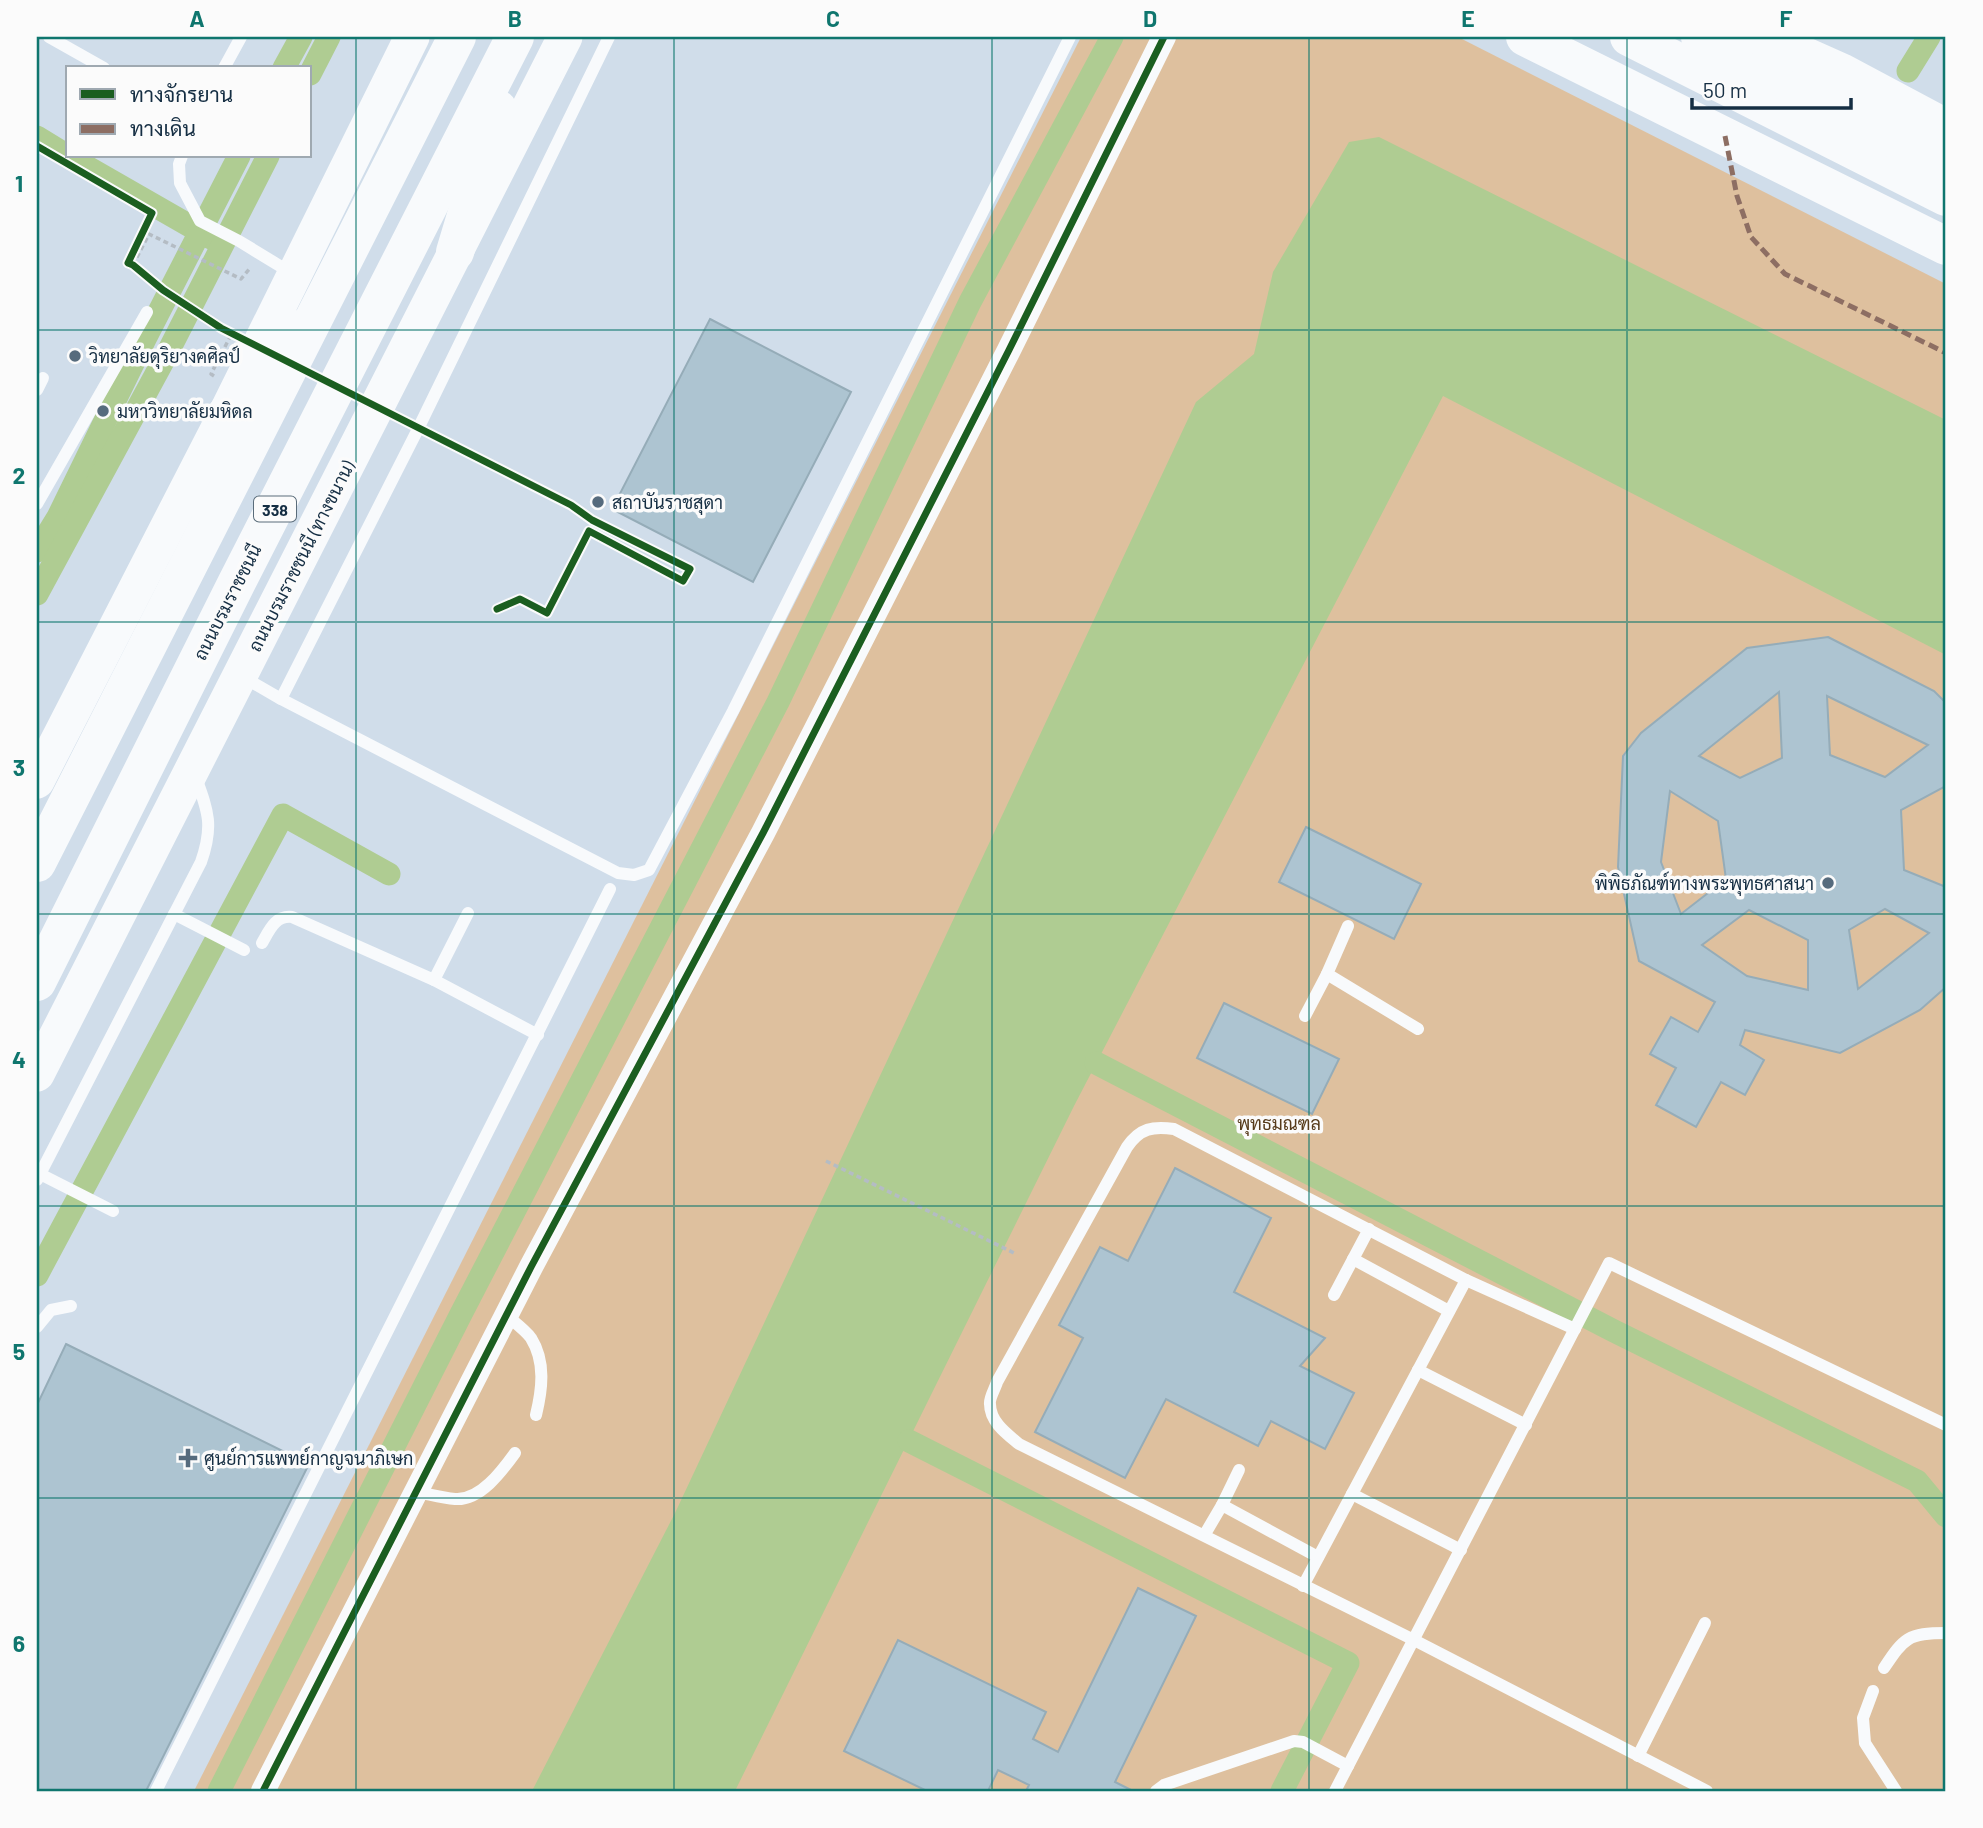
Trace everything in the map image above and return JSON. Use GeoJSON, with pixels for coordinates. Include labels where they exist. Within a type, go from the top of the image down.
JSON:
{"type":"FeatureCollection","features":[{"type":"Feature","properties":{"kind":"main road"},"geometry":{"type":"LineString","coordinates":[[37,863],[457,37]]}},
{"type":"Feature","properties":{"kind":"main road"},"geometry":{"type":"LineString","coordinates":[[455,252],[517,37]]}},
{"type":"Feature","properties":{"kind":"main road","name":"ถนนบรมราชชนนี"},"geometry":{"type":"LineString","coordinates":[[37,982],[517,37]]}},
{"type":"Feature","properties":{"kind":"main road","name":"ถนนบรมราชชนนี (ทางขนาน)"},"geometry":{"type":"LineString","coordinates":[[37,1074],[565,37]]}},
{"type":"Feature","properties":{"kind":"main road"},"geometry":{"type":"LineString","coordinates":[[1525,37],[1946,246]]}},
{"type":"Feature","properties":{"kind":"main road"},"geometry":{"type":"LineString","coordinates":[[1629,37],[1946,197]]}},
{"type":"Feature","properties":{"kind":"main road"},"geometry":{"type":"LineString","coordinates":[[1700,37],[1946,166]]}},
{"type":"Feature","properties":{"kind":"main road"},"geometry":{"type":"LineString","coordinates":[[1762,37],[1841,72],[1946,128]]}},
{"type":"Feature","properties":{"kind":"main road"},"geometry":{"type":"LineString","coordinates":[[1799,37],[1841,72]]}},
{"type":"Feature","properties":{"kind":"main road"},"geometry":{"type":"LineString","coordinates":[[37,781],[223,419],[409,45]]}},
{"type":"Feature","properties":{"kind":"main road"},"geometry":{"type":"LineString","coordinates":[[223,419],[366,217]]}},
{"type":"Feature","properties":{"kind":"street"},"geometry":{"type":"LineString","coordinates":[[263,1791],[506,1315],[763,833],[1009,350],[1164,37]]}},
{"type":"Feature","properties":{"kind":"lane"},"geometry":{"type":"LineString","coordinates":[[49,37],[100,66]]}},
{"type":"Feature","properties":{"kind":"lane"},"geometry":{"type":"LineString","coordinates":[[225,66],[241,37]]}},
{"type":"Feature","properties":{"kind":"lane"},"geometry":{"type":"LineString","coordinates":[[281,699],[416,433],[610,37]]}},
{"type":"Feature","properties":{"kind":"lane"},"geometry":{"type":"LineString","coordinates":[[240,676],[618,873],[641,874],[649,870],[656,861],[1070,37]]}},
{"type":"Feature","properties":{"kind":"lane"},"geometry":{"type":"LineString","coordinates":[[181,158],[180,183],[200,221],[294,275]]}},
{"type":"Feature","properties":{"kind":"lane"},"geometry":{"type":"LineString","coordinates":[[37,504],[147,312]]}},
{"type":"Feature","properties":{"kind":"lane"},"geometry":{"type":"LineString","coordinates":[[107,1208],[61,1185],[38,1177],[208,844],[209,816],[193,768]]}},
{"type":"Feature","properties":{"kind":"lane"},"geometry":{"type":"LineString","coordinates":[[156,1791],[610,889]]}},
{"type":"Feature","properties":{"kind":"lane"},"geometry":{"type":"LineString","coordinates":[[434,980],[468,913]]}},
{"type":"Feature","properties":{"kind":"lane"},"geometry":{"type":"LineString","coordinates":[[174,914],[239,948]]}},
{"type":"Feature","properties":{"kind":"lane"},"geometry":{"type":"LineString","coordinates":[[261,943],[274,923],[282,917],[292,916],[434,980],[538,1035]]}},
{"type":"Feature","properties":{"kind":"lane"},"geometry":{"type":"LineString","coordinates":[[1306,1016],[1348,926]]}},
{"type":"Feature","properties":{"kind":"lane"},"geometry":{"type":"LineString","coordinates":[[1327,974],[1418,1029]]}},
{"type":"Feature","properties":{"kind":"lane"},"geometry":{"type":"LineString","coordinates":[[1575,1329],[1466,1280],[1174,1129],[1147,1128],[1134,1136],[1127,1147],[997,1382],[989,1403],[994,1419],[1004,1432],[1019,1444],[1414,1640],[1638,1756],[1685,1786],[1707,1791]]}},
{"type":"Feature","properties":{"kind":"lane"},"geometry":{"type":"LineString","coordinates":[[1334,1295],[1369,1229]]}},
{"type":"Feature","properties":{"kind":"lane"},"geometry":{"type":"LineString","coordinates":[[1353,1259],[1449,1311]]}},
{"type":"Feature","properties":{"kind":"lane"},"geometry":{"type":"LineString","coordinates":[[1335,1791],[1609,1263],[1946,1424]]}},
{"type":"Feature","properties":{"kind":"lane"},"geometry":{"type":"LineString","coordinates":[[1303,1586],[1466,1280]]}},
{"type":"Feature","properties":{"kind":"lane"},"geometry":{"type":"LineString","coordinates":[[37,1327],[51,1310],[71,1306]]}},
{"type":"Feature","properties":{"kind":"lane"},"geometry":{"type":"LineString","coordinates":[[506,1315],[531,1338],[541,1364],[541,1390],[536,1415]]}},
{"type":"Feature","properties":{"kind":"lane"},"geometry":{"type":"LineString","coordinates":[[1418,1370],[1526,1425]]}},
{"type":"Feature","properties":{"kind":"lane"},"geometry":{"type":"LineString","coordinates":[[416,1492],[458,1500],[475,1494],[499,1475],[515,1453]]}},
{"type":"Feature","properties":{"kind":"lane"},"geometry":{"type":"LineString","coordinates":[[1205,1534],[1239,1471]]}},
{"type":"Feature","properties":{"kind":"lane"},"geometry":{"type":"LineString","coordinates":[[1352,1494],[1461,1550]]}},
{"type":"Feature","properties":{"kind":"lane"},"geometry":{"type":"LineString","coordinates":[[1223,1505],[1318,1557]]}},
{"type":"Feature","properties":{"kind":"lane"},"geometry":{"type":"LineString","coordinates":[[1638,1756],[1705,1623]]}},
{"type":"Feature","properties":{"kind":"lane"},"geometry":{"type":"LineString","coordinates":[[1884,1668],[1900,1644],[1913,1636],[1946,1633]]}},
{"type":"Feature","properties":{"kind":"lane"},"geometry":{"type":"LineString","coordinates":[[1873,1691],[1863,1718],[1865,1743],[1896,1791]]}},
{"type":"Feature","properties":{"kind":"lane"},"geometry":{"type":"LineString","coordinates":[[1156,1791],[1164,1785],[1286,1742],[1303,1742],[1348,1766]]}},
{"type":"Feature","properties":{"kind":"path"},"geometry":{"type":"LineString","coordinates":[[133,265],[149,234],[223,271]]}},
{"type":"Feature","properties":{"kind":"path"},"geometry":{"type":"LineString","coordinates":[[211,374],[232,333]]}},
{"type":"Feature","properties":{"kind":"path"},"geometry":{"type":"LineString","coordinates":[[826,1161],[1014,1253]]}},
{"type":"Feature","properties":{"kind":"green space","name":"พุทธมณฑล"},"geometry":{"type":"Polygon","coordinates":[[[1081,37],[1458,37],[1946,284],[1946,1791],[194,1791],[1081,37]]]}},
{"type":"Feature","properties":{"kind":"shaded area"},"geometry":{"type":"Polygon","coordinates":[[[1379,137],[1946,420],[1946,655],[1443,396],[1074,1106],[735,1791],[532,1791],[675,1513],[1196,402],[1254,354],[1273,272],[1349,142],[1379,137]]]}},
{"type":"Feature","properties":{"kind":"building"},"geometry":{"type":"Polygon","coordinates":[[[710,319],[851,392],[753,582],[612,509],[710,319]]]}},
{"type":"Feature","properties":{"kind":"building","name":"พิพิธภัณฑ์ทางพระพุทธศาสนา"},"geometry":{"type":"Polygon","coordinates":[[[1828,637],[1934,691],[1946,703],[1946,786],[1901,810],[1904,870],[1946,887],[1946,987],[1920,1010],[1840,1053],[1745,1030],[1740,1045],[1764,1060],[1745,1095],[1721,1082],[1696,1127],[1656,1105],[1676,1068],[1650,1054],[1671,1017],[1698,1032],[1715,1002],[1639,961],[1618,867],[1623,756],[1641,733],[1747,648],[1828,637]],[[1779,692],[1699,756],[1740,778],[1782,758],[1779,692]],[[1827,696],[1830,755],[1885,777],[1928,745],[1827,696]],[[1670,791],[1661,862],[1681,914],[1726,879],[1718,821],[1670,791]],[[1885,909],[1849,930],[1858,989],[1929,933],[1885,909]],[[1749,910],[1702,945],[1747,976],[1808,990],[1808,940],[1749,910]]]}},
{"type":"Feature","properties":{"kind":"building"},"geometry":{"type":"Polygon","coordinates":[[[1306,827],[1421,884],[1394,939],[1279,882],[1306,827]]]}},
{"type":"Feature","properties":{"kind":"building"},"geometry":{"type":"Polygon","coordinates":[[[1224,1003],[1339,1059],[1312,1114],[1197,1058],[1224,1003]]]}},
{"type":"Feature","properties":{"kind":"building"},"geometry":{"type":"Polygon","coordinates":[[[1175,1168],[1271,1218],[1234,1292],[1325,1338],[1300,1366],[1354,1393],[1325,1449],[1271,1421],[1258,1446],[1166,1399],[1125,1478],[1035,1432],[1083,1338],[1059,1325],[1100,1247],[1128,1261],[1175,1168]]]}},
{"type":"Feature","properties":{"kind":"building"},"geometry":{"type":"Polygon","coordinates":[[[66,1344],[309,1464],[146,1791],[37,1791],[37,1405],[66,1344]]]}},
{"type":"Feature","properties":{"kind":"building"},"geometry":{"type":"Polygon","coordinates":[[[1138,1588],[1196,1616],[1115,1782],[1133,1791],[1026,1791],[1029,1785],[998,1770],[988,1791],[927,1791],[844,1751],[898,1640],[1046,1712],[1033,1739],[1058,1752],[1138,1588]]]}},
{"type":"Feature","properties":{"kind":"waterway"},"geometry":{"type":"LineString","coordinates":[[285,66],[301,37]]}},
{"type":"Feature","properties":{"kind":"waterway"},"geometry":{"type":"LineString","coordinates":[[312,70],[329,37]]}},
{"type":"Feature","properties":{"kind":"waterway"},"geometry":{"type":"LineString","coordinates":[[219,1791],[461,1314],[778,702],[970,302],[1112,37]]}},
{"type":"Feature","properties":{"kind":"waterway"},"geometry":{"type":"LineString","coordinates":[[1908,71],[1929,37]]}},
{"type":"Feature","properties":{"kind":"waterway"},"geometry":{"type":"LineString","coordinates":[[37,137],[66,155]]}},
{"type":"Feature","properties":{"kind":"waterway"},"geometry":{"type":"LineString","coordinates":[[71,158],[211,238]]}},
{"type":"Feature","properties":{"kind":"waterway"},"geometry":{"type":"LineString","coordinates":[[37,551],[58,517],[238,158]]}},
{"type":"Feature","properties":{"kind":"waterway"},"geometry":{"type":"LineString","coordinates":[[37,594],[168,352],[267,158]]}},
{"type":"Feature","properties":{"kind":"waterway"},"geometry":{"type":"LineString","coordinates":[[37,1275],[283,815],[389,874]]}},
{"type":"Feature","properties":{"kind":"waterway"},"geometry":{"type":"LineString","coordinates":[[1096,1063],[1614,1331],[1917,1481],[1946,1516]]}},
{"type":"Feature","properties":{"kind":"waterway"},"geometry":{"type":"LineString","coordinates":[[909,1441],[1348,1663],[1282,1791]]}},
{"type":"Feature","properties":{"kind":"marked path"},"geometry":{"type":"LineString","coordinates":[[1725,136],[1737,196],[1751,237],[1785,274],[1946,353]]}},
{"type":"Feature","properties":{"kind":"cycle path"},"geometry":{"type":"LineString","coordinates":[[263,1791],[531,1267],[763,833],[1009,350],[1164,37]]}},
{"type":"Feature","properties":{"kind":"cycle path"},"geometry":{"type":"LineString","coordinates":[[37,146],[152,213],[128,263],[221,328],[571,505],[592,520],[690,569],[683,581],[589,531],[547,613],[520,599],[497,609]]}},
{"type":"Feature","properties":{"kind":"place","name":"วิทยาลัยดุริยางคศิลป์"},"geometry":{"type":"Point","coordinates":[75,356]}},
{"type":"Feature","properties":{"kind":"place","name":"มหาวิทยาลัยมหิดล"},"geometry":{"type":"Point","coordinates":[103,411]}},
{"type":"Feature","properties":{"kind":"place","name":"สถาบันราชสุดา"},"geometry":{"type":"Point","coordinates":[598,502]}},
{"type":"Feature","properties":{"kind":"place","name":"พิพิธภัณฑ์ทางพระพุทธศาสนา"},"geometry":{"type":"Point","coordinates":[1828,883]}},
{"type":"Feature","properties":{"kind":"place","name":"ศูนย์การแพทย์กาญจนาภิเษก"},"geometry":{"type":"Point","coordinates":[188,1458]}}]}
